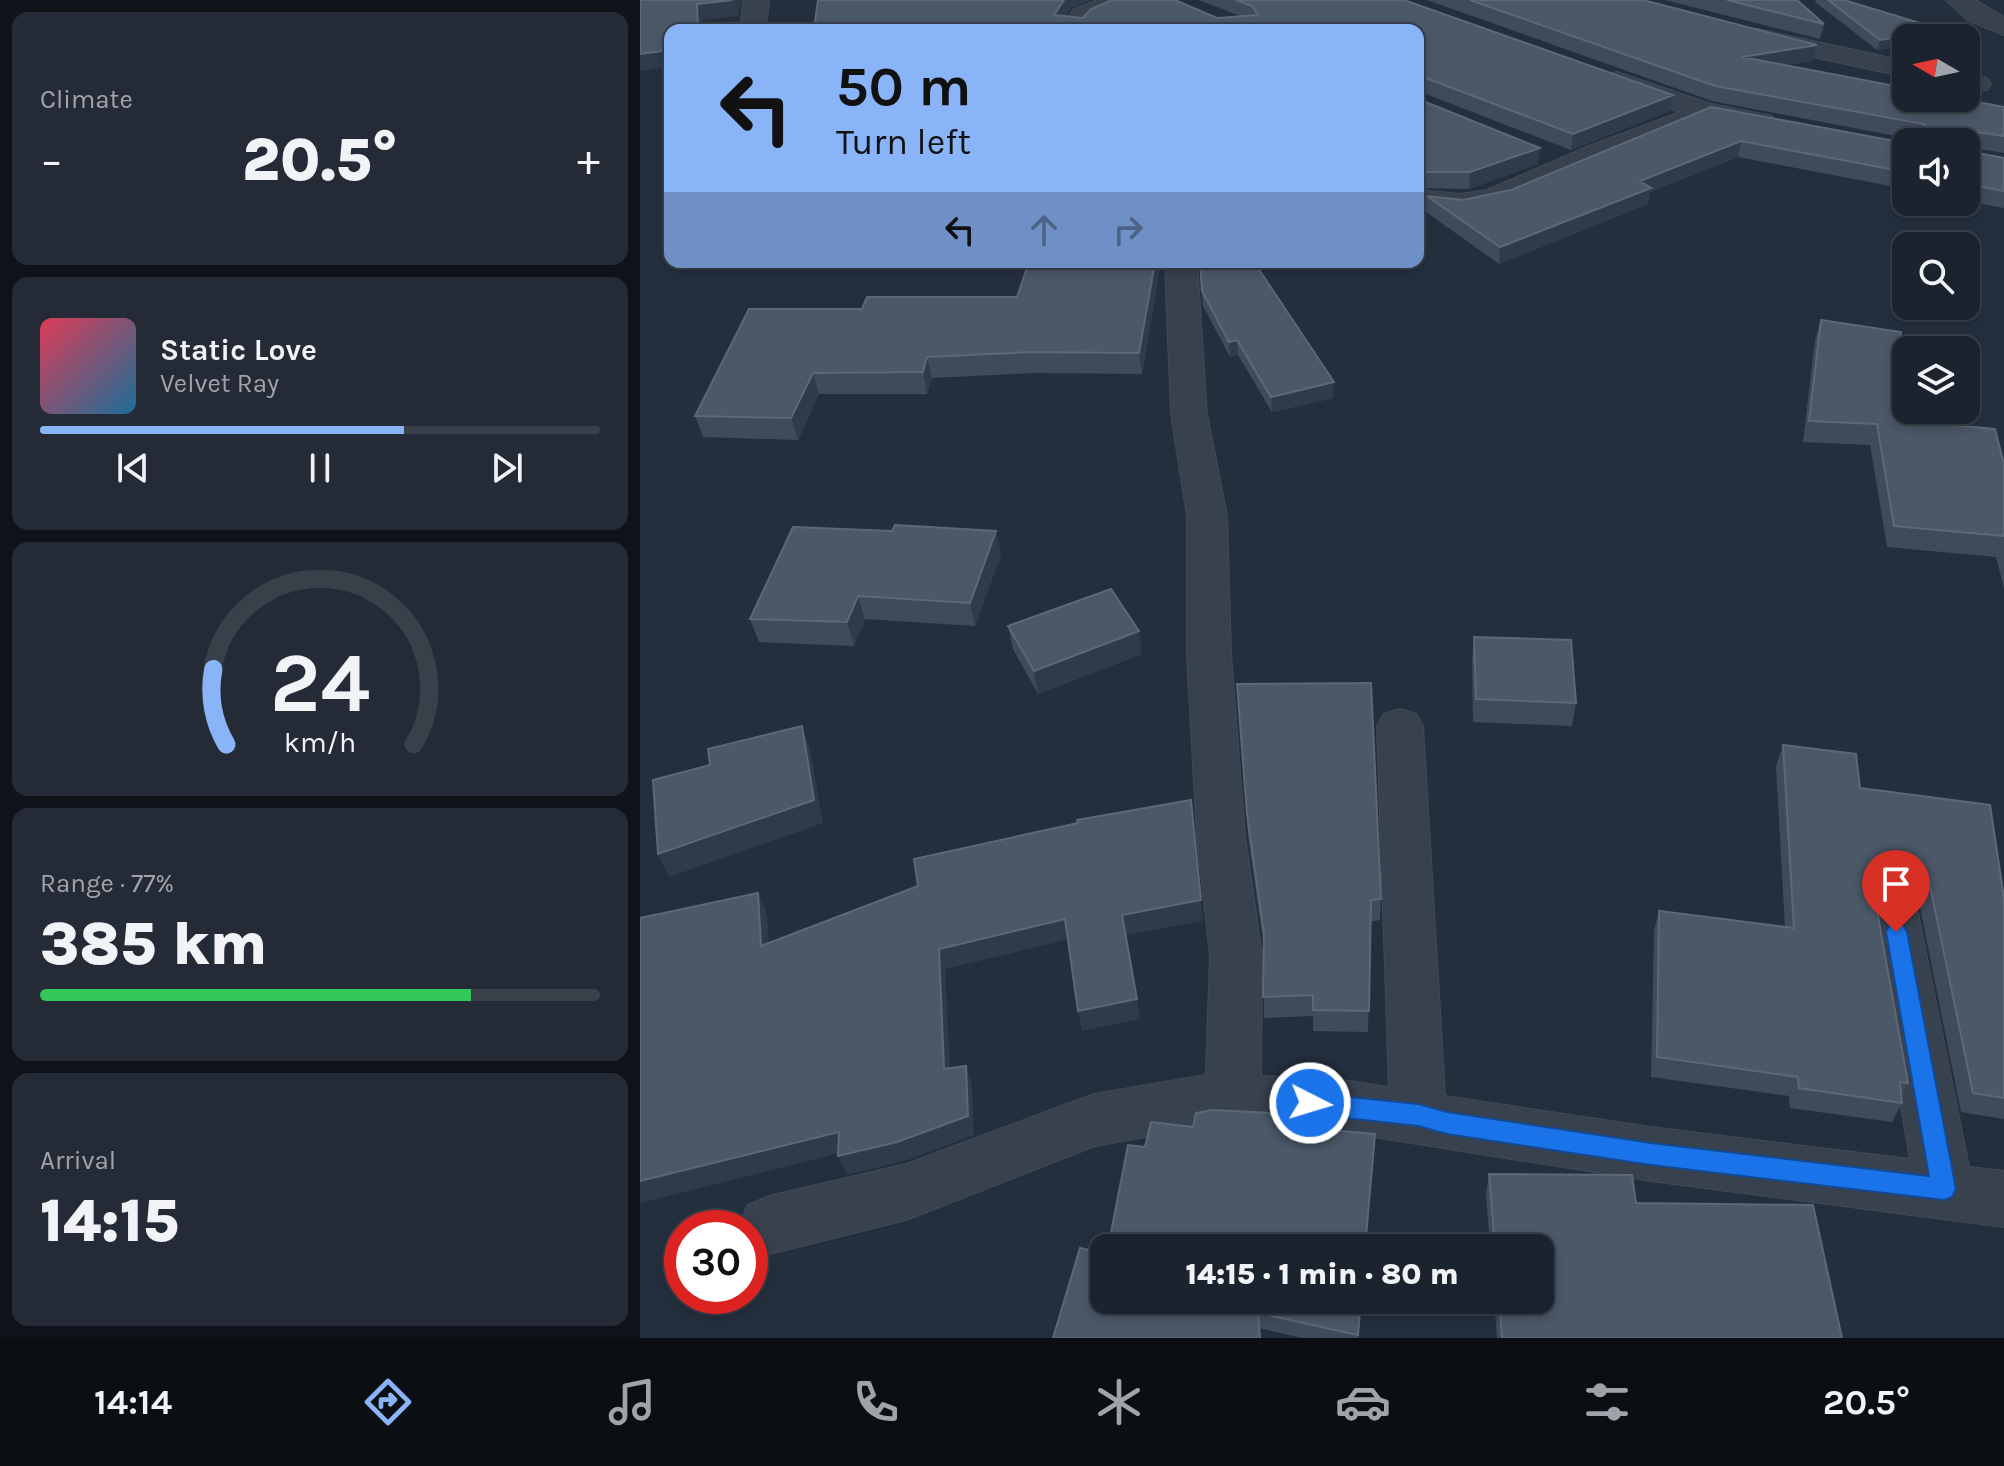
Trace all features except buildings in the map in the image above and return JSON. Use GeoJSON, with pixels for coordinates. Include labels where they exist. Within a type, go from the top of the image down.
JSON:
{"type":"FeatureCollection","features":[{"type":"Feature","properties":{"kind":"street"},"geometry":{"type":"LineString","coordinates":[[754,24],[756,0]]}},
{"type":"Feature","properties":{"kind":"street"},"geometry":{"type":"LineString","coordinates":[[1076,24],[1082,16],[1119,0]]}},
{"type":"Feature","properties":{"kind":"street"},"geometry":{"type":"LineString","coordinates":[[1959,0],[1976,14],[2004,27]]}},
{"type":"Feature","properties":{"kind":"street"},"geometry":{"type":"LineString","coordinates":[[1820,24],[1879,63]]}},
{"type":"Feature","properties":{"kind":"street"},"geometry":{"type":"LineString","coordinates":[[1729,30],[1892,66]]}},
{"type":"Feature","properties":{"kind":"street"},"geometry":{"type":"LineString","coordinates":[[1586,69],[1705,111],[1794,128]]}},
{"type":"Feature","properties":{"kind":"street"},"geometry":{"type":"LineString","coordinates":[[1424,199],[1471,203],[1513,195],[1571,164],[1705,111]]}},
{"type":"Feature","properties":{"kind":"street"},"geometry":{"type":"LineString","coordinates":[[1529,147],[1571,164]]}},
{"type":"Feature","properties":{"kind":"street"},"geometry":{"type":"LineString","coordinates":[[1181,268],[1189,414],[1207,516],[1209,655],[1221,836],[1236,956],[1233,1099]]}},
{"type":"Feature","properties":{"kind":"street"},"geometry":{"type":"LineString","coordinates":[[1400,726],[1418,1115]]}},
{"type":"Feature","properties":{"kind":"street"},"geometry":{"type":"LineString","coordinates":[[1891,903],[1944,1189]]}},
{"type":"Feature","properties":{"kind":"street"},"geometry":{"type":"LineString","coordinates":[[769,1225],[906,1192],[1094,1120],[1214,1099],[1336,1105],[1418,1115],[1447,1123],[1651,1154],[2004,1199]]}},
{"type":"Feature","properties":{"kind":"route"},"geometry":{"type":"LineString","coordinates":[[1310,1103],[1418,1115],[1447,1123],[1651,1154],[1944,1189],[1896,932]]}}]}
